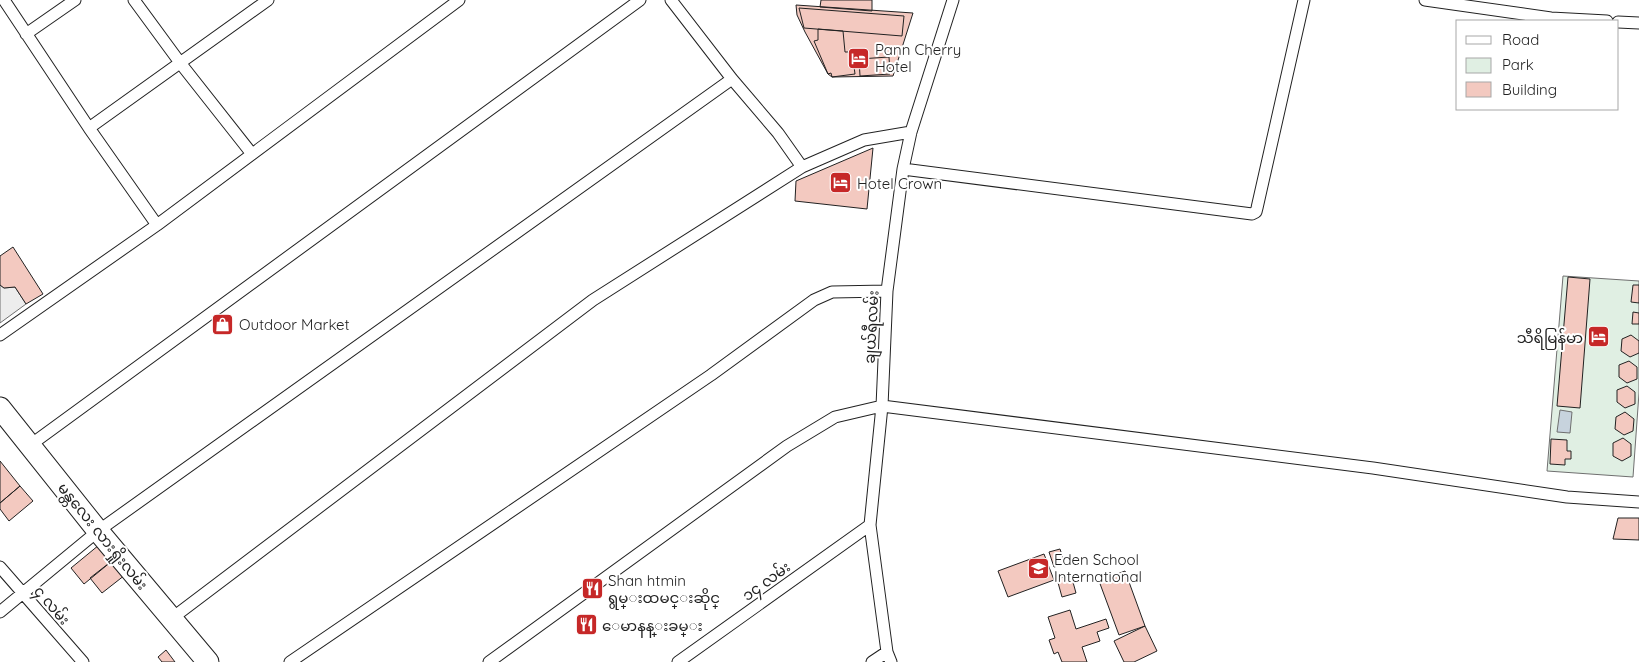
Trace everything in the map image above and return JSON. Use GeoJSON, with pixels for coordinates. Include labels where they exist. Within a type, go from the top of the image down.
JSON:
{"type":"FeatureCollection","features":[{"type":"Feature","properties":{"kind":"highway","name":"မန္တလေး လားရှိုးလမ်း"},"geometry":{"type":"LineString","coordinates":[[0,408],[98,531],[208,662]]}},
{"type":"Feature","properties":{"kind":"street"},"geometry":{"type":"LineString","coordinates":[[4,0],[89,128],[157,225]]}},
{"type":"Feature","properties":{"kind":"street"},"geometry":{"type":"LineString","coordinates":[[26,34],[75,0]]}},
{"type":"Feature","properties":{"kind":"street"},"geometry":{"type":"LineString","coordinates":[[134,0],[180,64],[252,154]]}},
{"type":"Feature","properties":{"kind":"street"},"geometry":{"type":"LineString","coordinates":[[89,128],[268,0]]}},
{"type":"Feature","properties":{"kind":"street"},"geometry":{"type":"LineString","coordinates":[[437,0],[444,10]]}},
{"type":"Feature","properties":{"kind":"street"},"geometry":{"type":"LineString","coordinates":[[0,335],[157,225],[459,0]]}},
{"type":"Feature","properties":{"kind":"street"},"geometry":{"type":"LineString","coordinates":[[29,446],[640,0]]}},
{"type":"Feature","properties":{"kind":"street"},"geometry":{"type":"LineString","coordinates":[[671,0],[732,79],[778,133],[802,167]]}},
{"type":"Feature","properties":{"kind":"street","name":"ချယ်ရီလမ်း"},"geometry":{"type":"LineString","coordinates":[[889,657],[870,525],[882,406],[887,292],[903,169],[911,132],[953,0]]}},
{"type":"Feature","properties":{"kind":"street"},"geometry":{"type":"LineString","coordinates":[[903,169],[1252,214],[1258,208],[1304,0]]}},
{"type":"Feature","properties":{"kind":"street"},"geometry":{"type":"LineString","coordinates":[[1425,0],[1551,18],[1588,20]]}},
{"type":"Feature","properties":{"kind":"street"},"geometry":{"type":"LineString","coordinates":[[1619,22],[1639,23]]}},
{"type":"Feature","properties":{"kind":"street"},"geometry":{"type":"LineString","coordinates":[[0,612],[98,531],[732,79]]}},
{"type":"Feature","properties":{"kind":"street"},"geometry":{"type":"LineString","coordinates":[[171,619],[593,300],[802,167],[864,140],[911,132]]}},
{"type":"Feature","properties":{"kind":"street"},"geometry":{"type":"LineString","coordinates":[[290,662],[711,375],[814,300],[832,292],[887,292]]}},
{"type":"Feature","properties":{"kind":"street"},"geometry":{"type":"LineString","coordinates":[[489,662],[787,446],[836,417],[882,406],[1373,468],[1567,497],[1639,502]]}},
{"type":"Feature","properties":{"kind":"street","name":"၁၄ လမ်း"},"geometry":{"type":"LineString","coordinates":[[678,662],[870,525]]}},
{"type":"Feature","properties":{"kind":"street","name":"၄ လမ်း"},"geometry":{"type":"LineString","coordinates":[[0,567],[82,662]]}},
{"type":"Feature","properties":{"kind":"street"},"geometry":{"type":"LineString","coordinates":[[872,662],[889,657]]}},
{"type":"Feature","properties":{"kind":"green space","name":"သီရိမြန်မာ"},"geometry":{"type":"Polygon","coordinates":[[[1563,276],[1639,281],[1639,393],[1633,477],[1547,471],[1563,276]]]}},
{"type":"Feature","properties":{"kind":"shaded area"},"geometry":{"type":"Polygon","coordinates":[[[0,285],[4,288],[15,287],[26,304],[0,323],[0,285]]]}},
{"type":"Feature","properties":{"kind":"shaded area"},"geometry":{"type":"Polygon","coordinates":[[[1560,410],[1572,412],[1570,433],[1557,432],[1560,410]]]}},
{"type":"Feature","properties":{"kind":"building"},"geometry":{"type":"Polygon","coordinates":[[[821,0],[872,0],[872,11],[820,7],[821,0]]]}},
{"type":"Feature","properties":{"kind":"building","name":"Pann Cherry Hotel"},"geometry":{"type":"Polygon","coordinates":[[[796,5],[913,13],[893,76],[832,77],[828,74],[805,32],[797,15],[796,5]]]}},
{"type":"Feature","properties":{"kind":"building"},"geometry":{"type":"Polygon","coordinates":[[[799,8],[904,16],[902,36],[804,28],[799,8]]]}},
{"type":"Feature","properties":{"kind":"building"},"geometry":{"type":"Polygon","coordinates":[[[818,29],[843,31],[845,52],[852,52],[855,74],[832,77],[831,73],[828,74],[814,41],[818,40],[818,29]]]}},
{"type":"Feature","properties":{"kind":"building"},"geometry":{"type":"Polygon","coordinates":[[[889,57],[890,74],[860,76],[859,59],[889,57]]]}},
{"type":"Feature","properties":{"kind":"building"},"geometry":{"type":"Polygon","coordinates":[[[873,148],[867,209],[795,201],[796,181],[873,148]]]}},
{"type":"Feature","properties":{"kind":"building"},"geometry":{"type":"Polygon","coordinates":[[[13,247],[43,294],[26,304],[15,287],[4,288],[0,285],[0,256],[13,247]]]}},
{"type":"Feature","properties":{"kind":"building"},"geometry":{"type":"Polygon","coordinates":[[[1568,277],[1590,279],[1580,408],[1557,406],[1568,277]]]}},
{"type":"Feature","properties":{"kind":"building"},"geometry":{"type":"Polygon","coordinates":[[[1633,285],[1639,285],[1639,303],[1631,302],[1633,285]]]}},
{"type":"Feature","properties":{"kind":"building"},"geometry":{"type":"Polygon","coordinates":[[[1633,312],[1639,313],[1639,324],[1632,324],[1633,312]]]}},
{"type":"Feature","properties":{"kind":"building"},"geometry":{"type":"Polygon","coordinates":[[[1631,335],[1639,341],[1639,353],[1630,357],[1621,351],[1622,339],[1631,335]]]}},
{"type":"Feature","properties":{"kind":"building"},"geometry":{"type":"Polygon","coordinates":[[[1629,361],[1637,367],[1637,379],[1627,383],[1619,377],[1619,365],[1629,361]]]}},
{"type":"Feature","properties":{"kind":"building"},"geometry":{"type":"Polygon","coordinates":[[[1627,386],[1635,392],[1635,404],[1625,408],[1617,402],[1617,390],[1627,386]]]}},
{"type":"Feature","properties":{"kind":"building"},"geometry":{"type":"Polygon","coordinates":[[[1625,412],[1634,419],[1633,431],[1624,435],[1615,429],[1616,417],[1625,412]]]}},
{"type":"Feature","properties":{"kind":"building"},"geometry":{"type":"Polygon","coordinates":[[[1623,438],[1631,444],[1631,456],[1622,461],[1613,456],[1613,443],[1623,438]]]}},
{"type":"Feature","properties":{"kind":"building"},"geometry":{"type":"Polygon","coordinates":[[[1551,439],[1567,440],[1567,451],[1571,451],[1571,459],[1565,459],[1565,465],[1550,464],[1551,439]]]}},
{"type":"Feature","properties":{"kind":"building"},"geometry":{"type":"Polygon","coordinates":[[[0,461],[20,486],[0,503],[0,461]]]}},
{"type":"Feature","properties":{"kind":"building"},"geometry":{"type":"Polygon","coordinates":[[[20,486],[33,501],[9,521],[0,509],[0,503],[20,486]]]}},
{"type":"Feature","properties":{"kind":"building"},"geometry":{"type":"Polygon","coordinates":[[[1618,518],[1639,518],[1639,540],[1613,539],[1618,518]]]}},
{"type":"Feature","properties":{"kind":"building"},"geometry":{"type":"Polygon","coordinates":[[[99,545],[112,561],[84,584],[71,568],[99,545]]]}},
{"type":"Feature","properties":{"kind":"building"},"geometry":{"type":"Polygon","coordinates":[[[1060,549],[1065,564],[1054,567],[1049,552],[1060,549]]]}},
{"type":"Feature","properties":{"kind":"building"},"geometry":{"type":"Polygon","coordinates":[[[1044,554],[1054,580],[1008,597],[998,571],[1044,554]]]}},
{"type":"Feature","properties":{"kind":"building"},"geometry":{"type":"Polygon","coordinates":[[[113,560],[125,575],[102,593],[90,578],[113,560]]]}},
{"type":"Feature","properties":{"kind":"building"},"geometry":{"type":"Polygon","coordinates":[[[1125,571],[1145,626],[1119,635],[1099,581],[1125,571]]]}},
{"type":"Feature","properties":{"kind":"building"},"geometry":{"type":"Polygon","coordinates":[[[1071,575],[1076,593],[1062,597],[1057,579],[1071,575]]]}},
{"type":"Feature","properties":{"kind":"building"},"geometry":{"type":"Polygon","coordinates":[[[1070,610],[1076,629],[1106,619],[1109,628],[1097,632],[1100,641],[1082,647],[1087,662],[1062,662],[1058,652],[1054,654],[1049,640],[1055,638],[1048,617],[1070,610]]]}},
{"type":"Feature","properties":{"kind":"building"},"geometry":{"type":"Polygon","coordinates":[[[1145,626],[1157,651],[1134,662],[1124,662],[1114,641],[1145,626]]]}},
{"type":"Feature","properties":{"kind":"building"},"geometry":{"type":"Polygon","coordinates":[[[166,650],[175,662],[162,662],[158,657],[166,650]]]}},
{"type":"Feature","properties":{"kind":"place","name":"Pann Cherry Hotel"},"geometry":{"type":"Point","coordinates":[859,58]}},
{"type":"Feature","properties":{"kind":"place","name":"Hotel Crown"},"geometry":{"type":"Point","coordinates":[841,183]}},
{"type":"Feature","properties":{"kind":"place","name":"Outdoor Market"},"geometry":{"type":"Point","coordinates":[223,324]}},
{"type":"Feature","properties":{"kind":"place","name":"သီရိမြန်မာ"},"geometry":{"type":"Point","coordinates":[1599,337]}},
{"type":"Feature","properties":{"kind":"place","name":"Eden School International"},"geometry":{"type":"Point","coordinates":[1038,568]}},
{"type":"Feature","properties":{"kind":"place","name":"Shan htmin ရွမ္းထမင္းဆိုင္"},"geometry":{"type":"Point","coordinates":[592,589]}},
{"type":"Feature","properties":{"kind":"place","name":"ေမာနန္းခမ္း"},"geometry":{"type":"Point","coordinates":[586,625]}}]}
